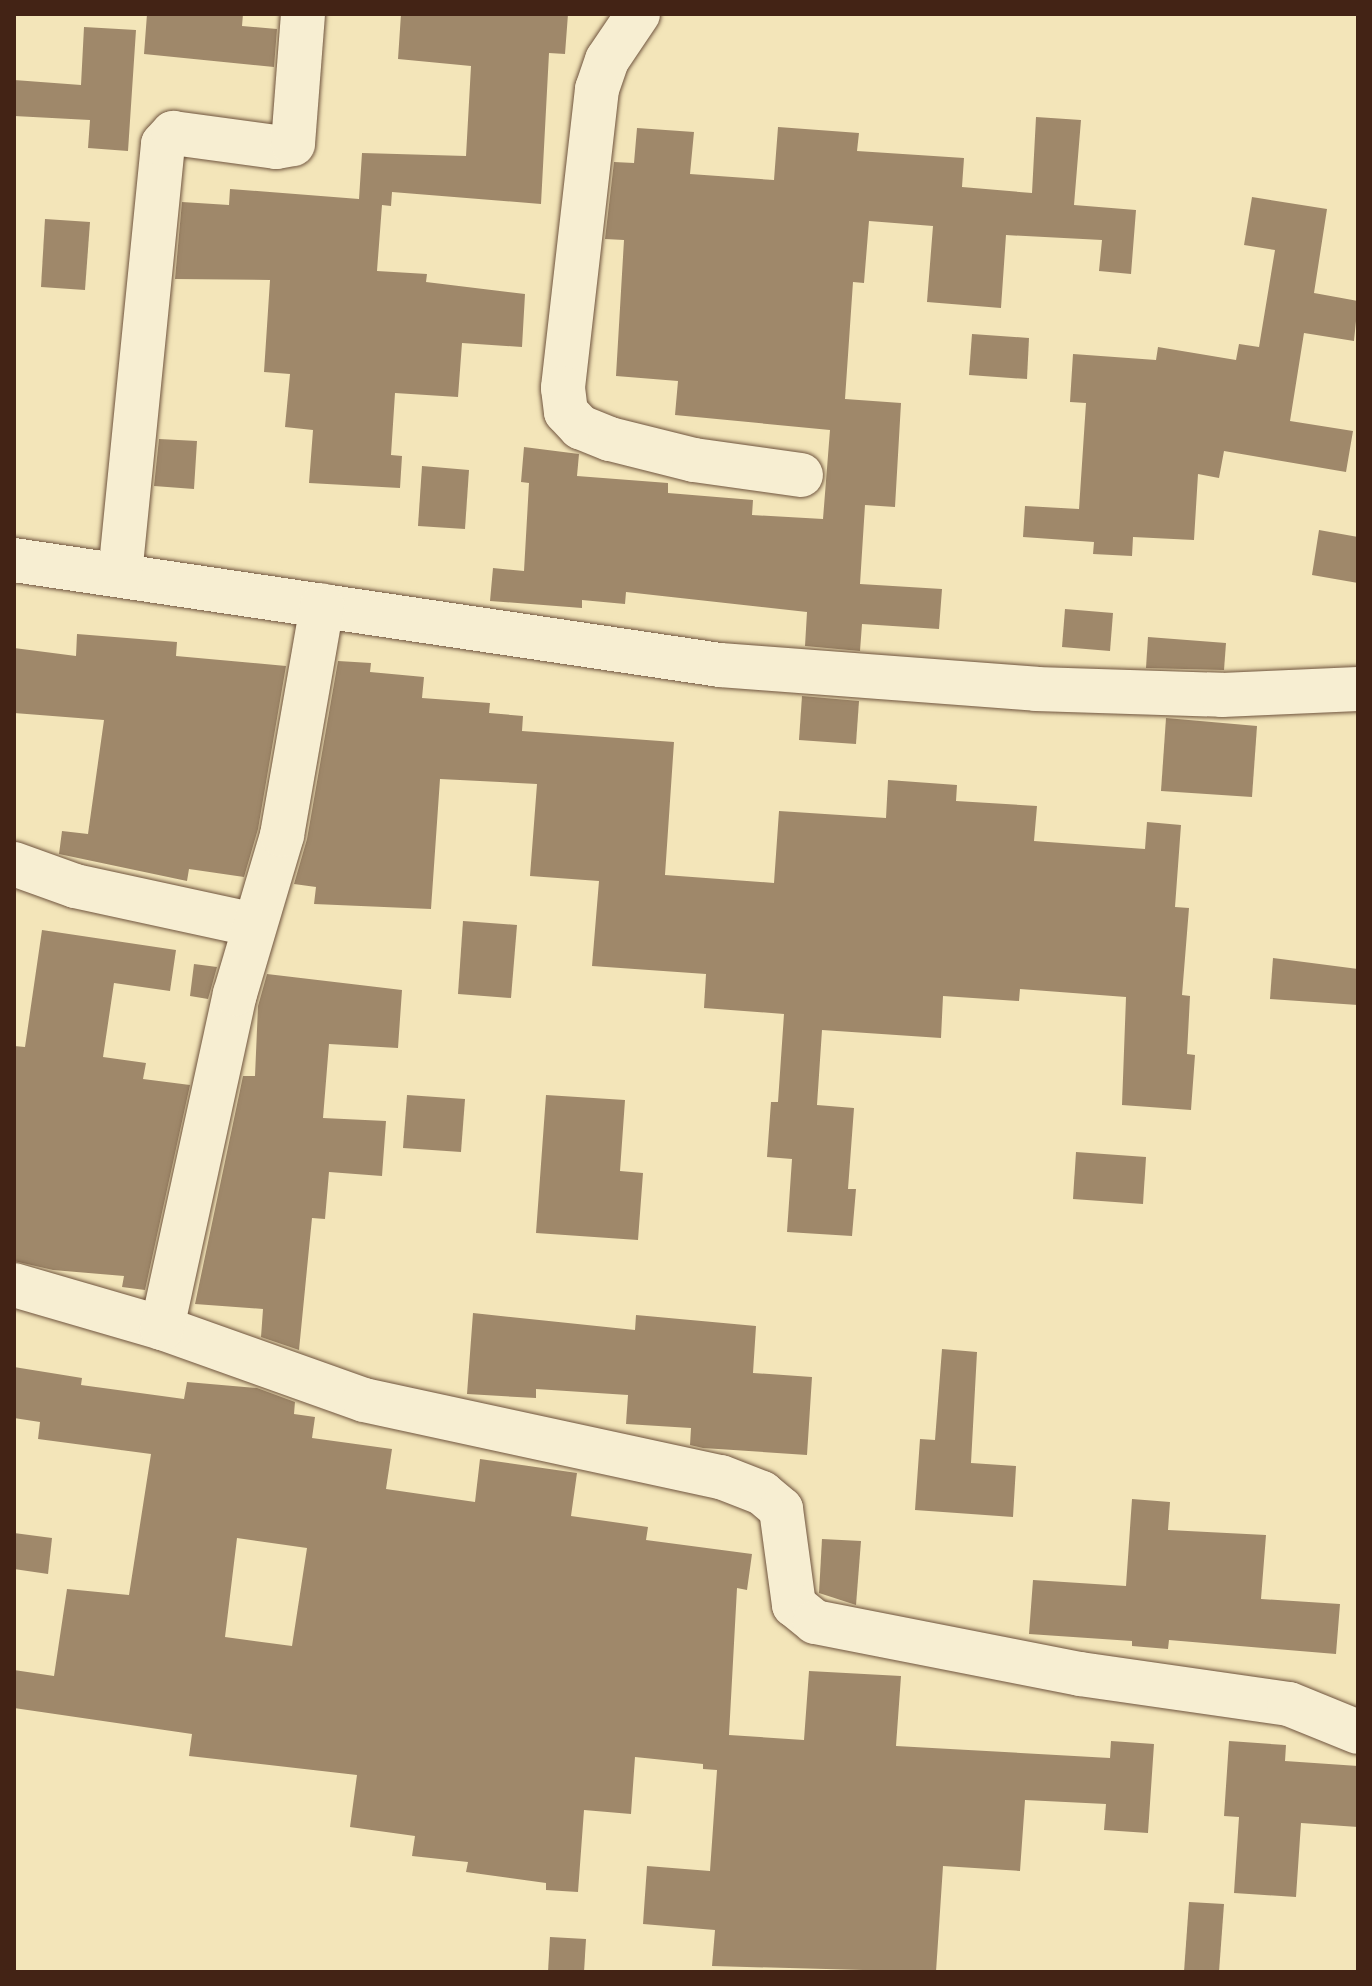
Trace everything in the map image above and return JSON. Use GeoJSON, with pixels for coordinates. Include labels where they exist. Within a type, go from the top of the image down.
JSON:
{"type":"FeatureCollection","features":[{"type":"Feature","properties":{"kind":"street"},"geometry":{"type":"LineString","coordinates":[[120,575],[163,144],[173,133],[276,147],[293,144],[303,14]]}},
{"type":"Feature","properties":{"kind":"street"},"geometry":{"type":"LineString","coordinates":[[638,14],[607,60],[597,89],[563,388],[566,412],[580,427],[610,439],[694,460],[801,475]]}},
{"type":"Feature","properties":{"kind":"street"},"geometry":{"type":"LineString","coordinates":[[14,560],[720,665],[1036,689],[1222,695],[1358,689]]}},
{"type":"Feature","properties":{"kind":"street"},"geometry":{"type":"LineString","coordinates":[[162,1328],[235,994],[282,835],[322,605]]}},
{"type":"Feature","properties":{"kind":"street"},"geometry":{"type":"LineString","coordinates":[[14,864],[75,886],[255,925]]}},
{"type":"Feature","properties":{"kind":"street"},"geometry":{"type":"LineString","coordinates":[[14,1285],[162,1328],[364,1400],[721,1477],[762,1493],[781,1509],[794,1605],[815,1622],[1080,1674],[1289,1704],[1358,1732]]}},
{"type":"Feature","properties":{"kind":"building"},"geometry":{"type":"Polygon","coordinates":[[[147,14],[243,14],[242,26],[277,29],[274,67],[144,54],[147,14]]]}},
{"type":"Feature","properties":{"kind":"building"},"geometry":{"type":"Polygon","coordinates":[[[401,14],[568,14],[565,54],[549,53],[541,204],[392,192],[391,206],[382,205],[377,271],[427,274],[426,282],[525,294],[522,347],[462,343],[458,397],[395,393],[391,455],[402,456],[400,488],[309,483],[313,430],[285,427],[290,374],[264,372],[270,280],[175,279],[182,202],[229,205],[230,189],[359,199],[362,153],[466,156],[471,66],[398,59],[401,14]]]}},
{"type":"Feature","properties":{"kind":"building"},"geometry":{"type":"Polygon","coordinates":[[[84,27],[136,30],[128,151],[88,148],[90,120],[14,116],[14,80],[81,85],[84,27]]]}},
{"type":"Feature","properties":{"kind":"building"},"geometry":{"type":"Polygon","coordinates":[[[1036,117],[1081,120],[1074,205],[1136,210],[1131,274],[1099,271],[1102,240],[1006,235],[1001,308],[927,302],[933,226],[869,221],[864,283],[853,282],[845,399],[901,403],[895,507],[865,505],[860,584],[942,589],[939,629],[862,624],[860,651],[805,646],[807,612],[626,592],[625,604],[582,600],[582,608],[490,601],[493,568],[524,571],[529,483],[521,482],[524,447],[579,454],[577,476],[668,483],[668,493],[753,500],[752,515],[823,519],[830,430],[675,415],[678,381],[616,376],[624,240],[605,239],[614,162],[634,163],[637,128],[694,132],[690,174],[774,180],[778,127],[859,133],[857,151],[964,158],[962,187],[1032,193],[1036,117]]]}},
{"type":"Feature","properties":{"kind":"building"},"geometry":{"type":"Polygon","coordinates":[[[1252,197],[1327,209],[1314,293],[1358,301],[1354,341],[1304,333],[1290,421],[1353,431],[1346,472],[1224,451],[1219,478],[1198,474],[1194,540],[1133,537],[1132,556],[1093,554],[1094,542],[1023,537],[1025,506],[1079,509],[1086,403],[1070,402],[1073,354],[1156,360],[1158,347],[1236,360],[1239,344],[1259,347],[1275,250],[1244,245],[1252,197]]]}},
{"type":"Feature","properties":{"kind":"building"},"geometry":{"type":"Polygon","coordinates":[[[45,219],[90,222],[85,290],[41,287],[45,219]]]}},
{"type":"Feature","properties":{"kind":"building"},"geometry":{"type":"Polygon","coordinates":[[[972,334],[1029,338],[1027,379],[969,375],[972,334]]]}},
{"type":"Feature","properties":{"kind":"building"},"geometry":{"type":"Polygon","coordinates":[[[159,439],[197,441],[194,489],[154,486],[159,439]]]}},
{"type":"Feature","properties":{"kind":"building"},"geometry":{"type":"Polygon","coordinates":[[[422,466],[469,470],[465,529],[418,526],[422,466]]]}},
{"type":"Feature","properties":{"kind":"building"},"geometry":{"type":"Polygon","coordinates":[[[1319,530],[1358,537],[1358,583],[1312,575],[1319,530]]]}},
{"type":"Feature","properties":{"kind":"building"},"geometry":{"type":"Polygon","coordinates":[[[1065,609],[1113,613],[1110,651],[1062,647],[1065,609]]]}},
{"type":"Feature","properties":{"kind":"building"},"geometry":{"type":"Polygon","coordinates":[[[77,634],[177,642],[176,656],[286,666],[258,829],[244,877],[189,869],[187,881],[59,854],[62,831],[88,834],[104,720],[14,713],[14,648],[76,656],[77,634]]]}},
{"type":"Feature","properties":{"kind":"building"},"geometry":{"type":"Polygon","coordinates":[[[1148,637],[1226,643],[1224,670],[1146,668],[1148,637]]]}},
{"type":"Feature","properties":{"kind":"building"},"geometry":{"type":"Polygon","coordinates":[[[338,661],[371,663],[370,672],[424,677],[422,698],[490,703],[489,713],[523,716],[522,731],[674,742],[665,875],[774,883],[779,811],[886,818],[888,780],[957,785],[956,801],[1037,806],[1034,841],[1145,849],[1147,822],[1181,825],[1175,907],[1189,908],[1182,995],[1190,996],[1187,1054],[1195,1055],[1191,1110],[1122,1105],[1126,997],[1020,989],[1019,1001],[943,996],[941,1038],[822,1030],[817,1105],[854,1108],[848,1189],[856,1189],[852,1236],[787,1232],[792,1159],[767,1157],[771,1102],[778,1102],[784,1014],[704,1008],[706,974],[592,966],[599,881],[530,876],[537,784],[440,779],[431,909],[314,904],[316,887],[294,884],[307,839],[338,661]]]}},
{"type":"Feature","properties":{"kind":"building"},"geometry":{"type":"Polygon","coordinates":[[[802,696],[859,701],[856,744],[799,740],[802,696]]]}},
{"type":"Feature","properties":{"kind":"building"},"geometry":{"type":"Polygon","coordinates":[[[1166,718],[1257,726],[1252,797],[1161,791],[1166,718]]]}},
{"type":"Feature","properties":{"kind":"building"},"geometry":{"type":"Polygon","coordinates":[[[463,921],[517,925],[511,998],[458,994],[463,921]]]}},
{"type":"Feature","properties":{"kind":"building"},"geometry":{"type":"Polygon","coordinates":[[[42,930],[176,950],[170,991],[114,983],[103,1057],[146,1063],[143,1079],[190,1085],[145,1290],[122,1287],[124,1276],[53,1270],[14,1261],[14,1046],[25,1047],[42,930]]]}},
{"type":"Feature","properties":{"kind":"building"},"geometry":{"type":"Polygon","coordinates":[[[1273,958],[1358,969],[1358,1005],[1270,999],[1273,958]]]}},
{"type":"Feature","properties":{"kind":"building"},"geometry":{"type":"Polygon","coordinates":[[[194,964],[217,967],[208,999],[190,996],[194,964]]]}},
{"type":"Feature","properties":{"kind":"building"},"geometry":{"type":"Polygon","coordinates":[[[267,974],[402,990],[398,1048],[329,1044],[323,1118],[386,1121],[382,1176],[329,1172],[325,1219],[312,1218],[299,1350],[261,1337],[263,1309],[195,1304],[243,1076],[255,1076],[258,1006],[267,974]]]}},
{"type":"Feature","properties":{"kind":"building"},"geometry":{"type":"Polygon","coordinates":[[[407,1095],[465,1099],[461,1152],[403,1148],[407,1095]]]}},
{"type":"Feature","properties":{"kind":"building"},"geometry":{"type":"Polygon","coordinates":[[[546,1095],[625,1100],[620,1171],[643,1173],[638,1240],[536,1233],[546,1095]]]}},
{"type":"Feature","properties":{"kind":"building"},"geometry":{"type":"Polygon","coordinates":[[[1076,1152],[1146,1157],[1143,1204],[1073,1199],[1076,1152]]]}},
{"type":"Feature","properties":{"kind":"building"},"geometry":{"type":"Polygon","coordinates":[[[473,1313],[635,1330],[636,1315],[756,1326],[753,1373],[812,1377],[807,1455],[703,1448],[690,1445],[691,1428],[626,1424],[628,1395],[536,1389],[536,1398],[467,1394],[473,1313]]]}},
{"type":"Feature","properties":{"kind":"building"},"geometry":{"type":"Polygon","coordinates":[[[942,1349],[977,1352],[971,1463],[1016,1466],[1013,1517],[915,1510],[920,1439],[935,1440],[942,1349]]]}},
{"type":"Feature","properties":{"kind":"building"},"geometry":{"type":"Polygon","coordinates":[[[14,1367],[82,1378],[81,1385],[184,1399],[187,1382],[257,1388],[295,1402],[294,1414],[315,1417],[312,1438],[392,1449],[386,1489],[475,1502],[480,1459],[577,1473],[571,1516],[648,1527],[646,1540],[752,1554],[747,1590],[737,1588],[729,1735],[804,1740],[809,1671],[901,1676],[896,1746],[1110,1758],[1111,1741],[1154,1744],[1148,1833],[1104,1830],[1106,1804],[1025,1800],[1020,1871],[943,1866],[936,1972],[712,1966],[715,1930],[643,1924],[647,1866],[710,1871],[717,1770],[703,1769],[703,1764],[635,1757],[631,1814],[584,1810],[578,1892],[546,1890],[546,1883],[466,1872],[468,1862],[412,1856],[415,1836],[350,1827],[357,1775],[189,1756],[192,1734],[14,1708],[14,1670],[54,1676],[67,1589],[129,1595],[151,1454],[38,1439],[40,1422],[14,1418],[14,1367]],[[237,1538],[225,1637],[292,1646],[307,1548],[237,1538]]]}},
{"type":"Feature","properties":{"kind":"building"},"geometry":{"type":"Polygon","coordinates":[[[1132,1499],[1170,1502],[1168,1530],[1266,1535],[1261,1599],[1340,1604],[1336,1654],[1169,1640],[1168,1649],[1132,1646],[1132,1641],[1029,1634],[1033,1580],[1126,1586],[1132,1499]]]}},
{"type":"Feature","properties":{"kind":"building"},"geometry":{"type":"Polygon","coordinates":[[[14,1533],[52,1538],[48,1574],[14,1569],[14,1533]]]}},
{"type":"Feature","properties":{"kind":"building"},"geometry":{"type":"Polygon","coordinates":[[[822,1539],[861,1541],[856,1605],[819,1593],[822,1539]]]}},
{"type":"Feature","properties":{"kind":"building"},"geometry":{"type":"Polygon","coordinates":[[[1229,1741],[1286,1745],[1285,1761],[1358,1766],[1358,1827],[1301,1823],[1296,1897],[1234,1893],[1239,1817],[1224,1816],[1229,1741]]]}},
{"type":"Feature","properties":{"kind":"building"},"geometry":{"type":"Polygon","coordinates":[[[1189,1902],[1224,1904],[1219,1972],[1184,1972],[1189,1902]]]}},
{"type":"Feature","properties":{"kind":"building"},"geometry":{"type":"Polygon","coordinates":[[[550,1937],[586,1939],[584,1972],[548,1972],[550,1937]]]}}]}
